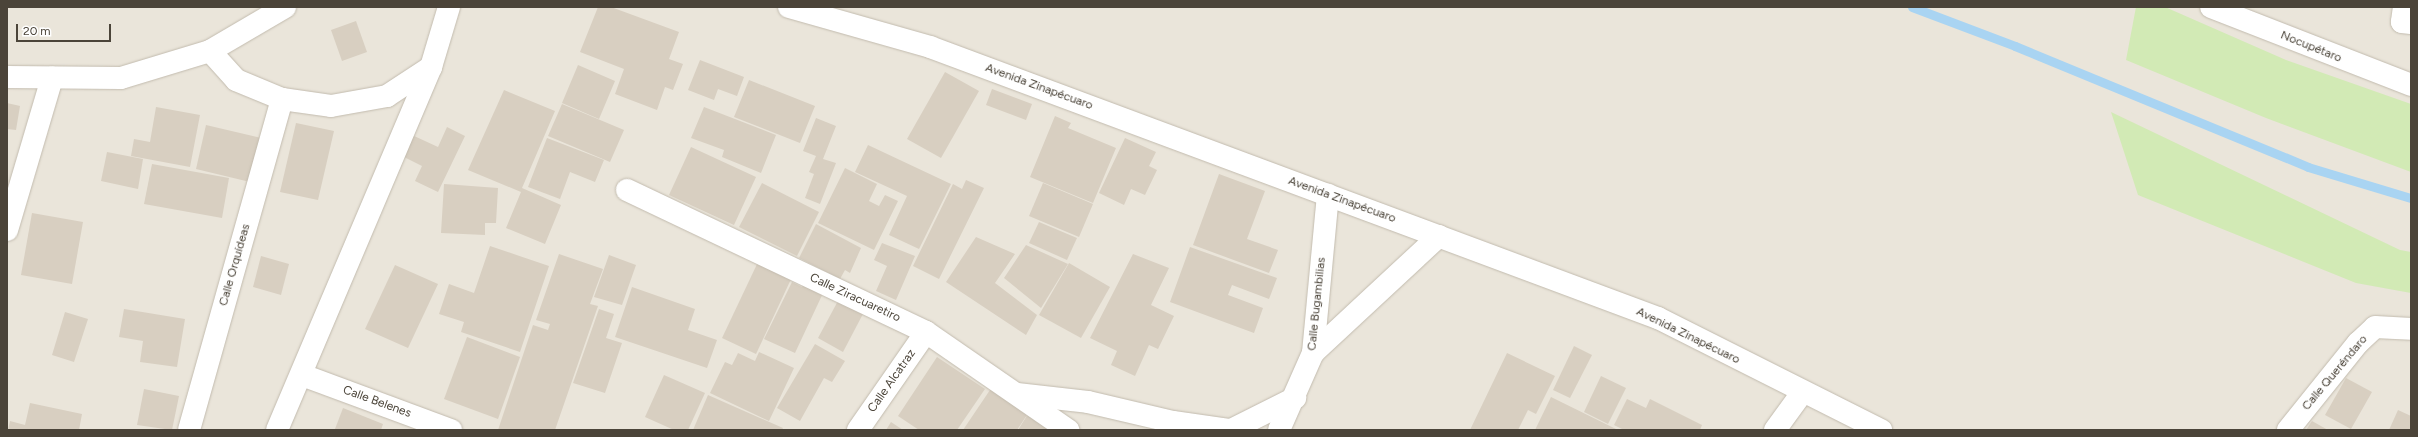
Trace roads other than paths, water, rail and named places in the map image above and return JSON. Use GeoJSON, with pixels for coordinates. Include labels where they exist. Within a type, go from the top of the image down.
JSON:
{"type":"FeatureCollection","features":[{"type":"Feature","properties":{"kind":"street"},"geometry":{"type":"LineString","coordinates":[[7,77],[121,78],[210,51],[285,7]]}},
{"type":"Feature","properties":{"kind":"street"},"geometry":{"type":"LineString","coordinates":[[277,430],[302,375],[431,66],[449,7]]}},
{"type":"Feature","properties":{"kind":"street","name":"Avenida Zinapécuaro"},"geometry":{"type":"LineString","coordinates":[[789,7],[930,47],[1658,318],[1802,393],[1881,430]]}},
{"type":"Feature","properties":{"kind":"street","name":"Nocupétaro"},"geometry":{"type":"LineString","coordinates":[[2211,7],[2411,85]]}},
{"type":"Feature","properties":{"kind":"street"},"geometry":{"type":"LineString","coordinates":[[2404,7],[2402,22],[2411,23]]}},
{"type":"Feature","properties":{"kind":"street"},"geometry":{"type":"LineString","coordinates":[[210,51],[236,80],[282,99],[331,106],[388,96],[431,66]]}},
{"type":"Feature","properties":{"kind":"street"},"geometry":{"type":"LineString","coordinates":[[7,230],[52,78]]}},
{"type":"Feature","properties":{"kind":"street","name":"Calle Orquídeas"},"geometry":{"type":"LineString","coordinates":[[189,430],[282,99]]}},
{"type":"Feature","properties":{"kind":"street","name":"Calle Ziracuaretiro"},"geometry":{"type":"LineString","coordinates":[[627,190],[926,332],[1012,393],[1068,430]]}},
{"type":"Feature","properties":{"kind":"street","name":"Calle Bugambilias"},"geometry":{"type":"LineString","coordinates":[[1279,430],[1295,398],[1313,353],[1328,195]]}},
{"type":"Feature","properties":{"kind":"street"},"geometry":{"type":"LineString","coordinates":[[1313,353],[1439,236]]}},
{"type":"Feature","properties":{"kind":"street","name":"Calle Queréndaro"},"geometry":{"type":"LineString","coordinates":[[2288,430],[2358,343],[2375,328],[2411,329]]}},
{"type":"Feature","properties":{"kind":"street","name":"Calle Alcatraz"},"geometry":{"type":"LineString","coordinates":[[858,430],[926,332]]}},
{"type":"Feature","properties":{"kind":"street","name":"Calle Belenes"},"geometry":{"type":"LineString","coordinates":[[302,375],[451,430]]}},
{"type":"Feature","properties":{"kind":"street"},"geometry":{"type":"LineString","coordinates":[[1012,393],[1088,402],[1172,422],[1230,430],[1295,398]]}},
{"type":"Feature","properties":{"kind":"street"},"geometry":{"type":"LineString","coordinates":[[1775,430],[1802,393]]}},
{"type":"Feature","properties":{"kind":"waterway"},"geometry":{"type":"LineString","coordinates":[[1912,7],[2015,46],[2308,167],[2411,198]]}}]}
